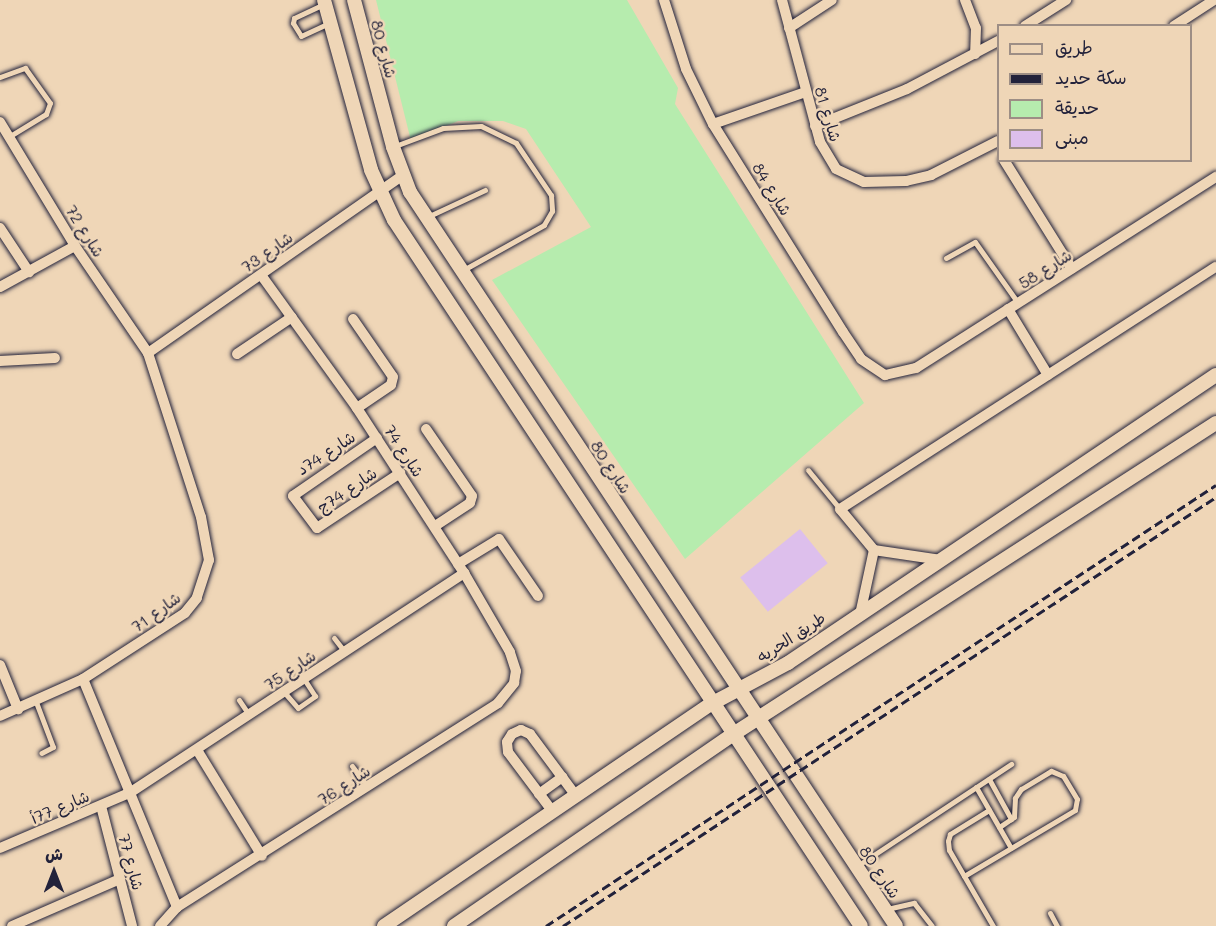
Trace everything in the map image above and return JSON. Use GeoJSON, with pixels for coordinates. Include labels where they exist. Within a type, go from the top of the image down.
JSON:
{"type":"FeatureCollection","features":[{"type":"Feature","properties":{"kind":"street","name":"شارع 80"},"geometry":{"type":"LineString","coordinates":[[354,0],[402,176],[461,271],[896,926]]}},
{"type":"Feature","properties":{"kind":"street","name":"شارع 84"},"geometry":{"type":"LineString","coordinates":[[664,0],[686,69],[713,124],[861,359],[885,375]]}},
{"type":"Feature","properties":{"kind":"street","name":"شارع 81"},"geometry":{"type":"LineString","coordinates":[[782,0],[814,126],[826,157],[836,169],[864,182],[906,181],[931,175],[997,146]]}},
{"type":"Feature","properties":{"kind":"street"},"geometry":{"type":"LineString","coordinates":[[789,28],[832,0]]}},
{"type":"Feature","properties":{"kind":"street"},"geometry":{"type":"LineString","coordinates":[[965,0],[976,28],[975,54]]}},
{"type":"Feature","properties":{"kind":"street"},"geometry":{"type":"LineString","coordinates":[[1030,24],[1066,0]]}},
{"type":"Feature","properties":{"kind":"street"},"geometry":{"type":"LineString","coordinates":[[1177,24],[1214,0]]}},
{"type":"Feature","properties":{"kind":"street"},"geometry":{"type":"LineString","coordinates":[[325,2],[379,192],[409,244],[711,704],[861,926]]}},
{"type":"Feature","properties":{"kind":"street"},"geometry":{"type":"LineString","coordinates":[[814,126],[907,89],[997,41]]}},
{"type":"Feature","properties":{"kind":"street"},"geometry":{"type":"LineString","coordinates":[[713,124],[806,92]]}},
{"type":"Feature","properties":{"kind":"street","name":"شارع 72"},"geometry":{"type":"LineString","coordinates":[[0,122],[75,246],[148,353]]}},
{"type":"Feature","properties":{"kind":"street"},"geometry":{"type":"LineString","coordinates":[[1005,162],[1072,269]]}},
{"type":"Feature","properties":{"kind":"street","name":"شارع 73"},"geometry":{"type":"LineString","coordinates":[[148,353],[402,176]]}},
{"type":"Feature","properties":{"kind":"street","name":"شارع 58"},"geometry":{"type":"LineString","coordinates":[[885,375],[916,368],[1216,177]]}},
{"type":"Feature","properties":{"kind":"street"},"geometry":{"type":"LineString","coordinates":[[0,228],[29,272]]}},
{"type":"Feature","properties":{"kind":"street"},"geometry":{"type":"LineString","coordinates":[[0,287],[75,246]]}},
{"type":"Feature","properties":{"kind":"street"},"geometry":{"type":"LineString","coordinates":[[941,560],[874,550],[840,509],[1216,267]]}},
{"type":"Feature","properties":{"kind":"street","name":"شارع 74"},"geometry":{"type":"LineString","coordinates":[[261,275],[377,438],[435,526],[510,652]]}},
{"type":"Feature","properties":{"kind":"street"},"geometry":{"type":"LineString","coordinates":[[1013,306],[1048,375]]}},
{"type":"Feature","properties":{"kind":"street"},"geometry":{"type":"LineString","coordinates":[[237,354],[292,317]]}},
{"type":"Feature","properties":{"kind":"street"},"geometry":{"type":"LineString","coordinates":[[353,319],[393,377],[391,385],[357,408]]}},
{"type":"Feature","properties":{"kind":"street","name":"شارع 71"},"geometry":{"type":"LineString","coordinates":[[0,716],[36,702],[83,679],[185,613],[206,580],[207,541],[148,353]]}},
{"type":"Feature","properties":{"kind":"street"},"geometry":{"type":"LineString","coordinates":[[0,361],[55,358]]}},
{"type":"Feature","properties":{"kind":"street","name":"طريق الحريه"},"geometry":{"type":"LineString","coordinates":[[384,926],[711,704],[737,688],[788,663],[861,610],[941,560],[1216,375]]}},
{"type":"Feature","properties":{"kind":"street"},"geometry":{"type":"LineString","coordinates":[[454,926],[732,735],[1216,423]]}},
{"type":"Feature","properties":{"kind":"street"},"geometry":{"type":"LineString","coordinates":[[426,429],[472,496],[470,503],[435,526]]}},
{"type":"Feature","properties":{"kind":"street","name":"شارع 74د"},"geometry":{"type":"LineString","coordinates":[[292,494],[377,438]]}},
{"type":"Feature","properties":{"kind":"street","name":"شارع 74ج"},"geometry":{"type":"LineString","coordinates":[[292,494],[316,528],[400,473]]}},
{"type":"Feature","properties":{"kind":"street","name":"شارع 75"},"geometry":{"type":"LineString","coordinates":[[131,792],[345,652],[499,539],[538,597]]}},
{"type":"Feature","properties":{"kind":"street"},"geometry":{"type":"LineString","coordinates":[[861,610],[874,550]]}},
{"type":"Feature","properties":{"kind":"street","name":"شارع 76"},"geometry":{"type":"LineString","coordinates":[[160,926],[177,907],[262,856],[508,695],[516,671],[510,652]]}},
{"type":"Feature","properties":{"kind":"street"},"geometry":{"type":"LineString","coordinates":[[0,665],[18,709]]}},
{"type":"Feature","properties":{"kind":"street"},"geometry":{"type":"LineString","coordinates":[[83,679],[177,907]]}},
{"type":"Feature","properties":{"kind":"street"},"geometry":{"type":"LineString","coordinates":[[553,812],[508,752],[507,742],[512,734],[521,730],[530,734],[576,796]]}},
{"type":"Feature","properties":{"kind":"street"},"geometry":{"type":"LineString","coordinates":[[197,750],[262,856]]}},
{"type":"Feature","properties":{"kind":"street"},"geometry":{"type":"LineString","coordinates":[[539,794],[562,777]]}},
{"type":"Feature","properties":{"kind":"street","name":"شارع 77أ"},"geometry":{"type":"LineString","coordinates":[[0,849],[131,792]]}},
{"type":"Feature","properties":{"kind":"street","name":"شارع 77"},"geometry":{"type":"LineString","coordinates":[[101,806],[132,926]]}},
{"type":"Feature","properties":{"kind":"street"},"geometry":{"type":"LineString","coordinates":[[12,926],[120,879]]}},
{"type":"Feature","properties":{"kind":"lane"},"geometry":{"type":"LineString","coordinates":[[325,2],[294,18],[293,23],[302,36],[330,23]]}},
{"type":"Feature","properties":{"kind":"lane"},"geometry":{"type":"LineString","coordinates":[[0,77],[25,68],[50,103],[46,114],[10,136]]}},
{"type":"Feature","properties":{"kind":"lane"},"geometry":{"type":"LineString","coordinates":[[393,147],[443,128],[481,126],[516,143],[550,195],[552,212],[544,225],[461,271]]}},
{"type":"Feature","properties":{"kind":"lane"},"geometry":{"type":"LineString","coordinates":[[426,217],[485,190]]}},
{"type":"Feature","properties":{"kind":"lane"},"geometry":{"type":"LineString","coordinates":[[946,258],[975,242],[1013,306]]}},
{"type":"Feature","properties":{"kind":"lane"},"geometry":{"type":"LineString","coordinates":[[808,470],[840,509]]}},
{"type":"Feature","properties":{"kind":"lane"},"geometry":{"type":"LineString","coordinates":[[334,638],[345,652]]}},
{"type":"Feature","properties":{"kind":"lane"},"geometry":{"type":"LineString","coordinates":[[284,693],[296,708],[314,698],[304,679]]}},
{"type":"Feature","properties":{"kind":"lane"},"geometry":{"type":"LineString","coordinates":[[239,700],[249,715]]}},
{"type":"Feature","properties":{"kind":"lane"},"geometry":{"type":"LineString","coordinates":[[36,702],[53,747],[41,753]]}},
{"type":"Feature","properties":{"kind":"lane"},"geometry":{"type":"LineString","coordinates":[[856,866],[1011,764]]}},
{"type":"Feature","properties":{"kind":"lane"},"geometry":{"type":"LineString","coordinates":[[352,765],[368,788]]}},
{"type":"Feature","properties":{"kind":"lane"},"geometry":{"type":"LineString","coordinates":[[964,876],[1075,810],[1077,800],[1063,776],[1051,771],[1021,789],[1011,819],[999,827]]}},
{"type":"Feature","properties":{"kind":"lane"},"geometry":{"type":"LineString","coordinates":[[989,778],[1011,819]]}},
{"type":"Feature","properties":{"kind":"lane"},"geometry":{"type":"LineString","coordinates":[[976,787],[1011,848]]}},
{"type":"Feature","properties":{"kind":"lane"},"geometry":{"type":"LineString","coordinates":[[989,810],[950,834],[949,850],[993,926]]}},
{"type":"Feature","properties":{"kind":"lane"},"geometry":{"type":"LineString","coordinates":[[885,910],[914,903],[932,926]]}},
{"type":"Feature","properties":{"kind":"lane"},"geometry":{"type":"LineString","coordinates":[[1050,913],[1057,926]]}},
{"type":"Feature","properties":{"kind":"green space"},"geometry":{"type":"Polygon","coordinates":[[[376,0],[627,0],[678,88],[675,104],[864,403],[685,559],[492,280],[591,227],[526,129],[503,121],[458,121],[411,141],[376,0]]]}},
{"type":"Feature","properties":{"kind":"building"},"geometry":{"type":"Polygon","coordinates":[[[800,529],[828,563],[768,612],[740,577],[800,529]]]}},
{"type":"Feature","properties":{"kind":"railway"},"geometry":{"type":"LineString","coordinates":[[546,926],[1216,485]]}},
{"type":"Feature","properties":{"kind":"railway"},"geometry":{"type":"LineString","coordinates":[[563,926],[1216,497]]}}]}
